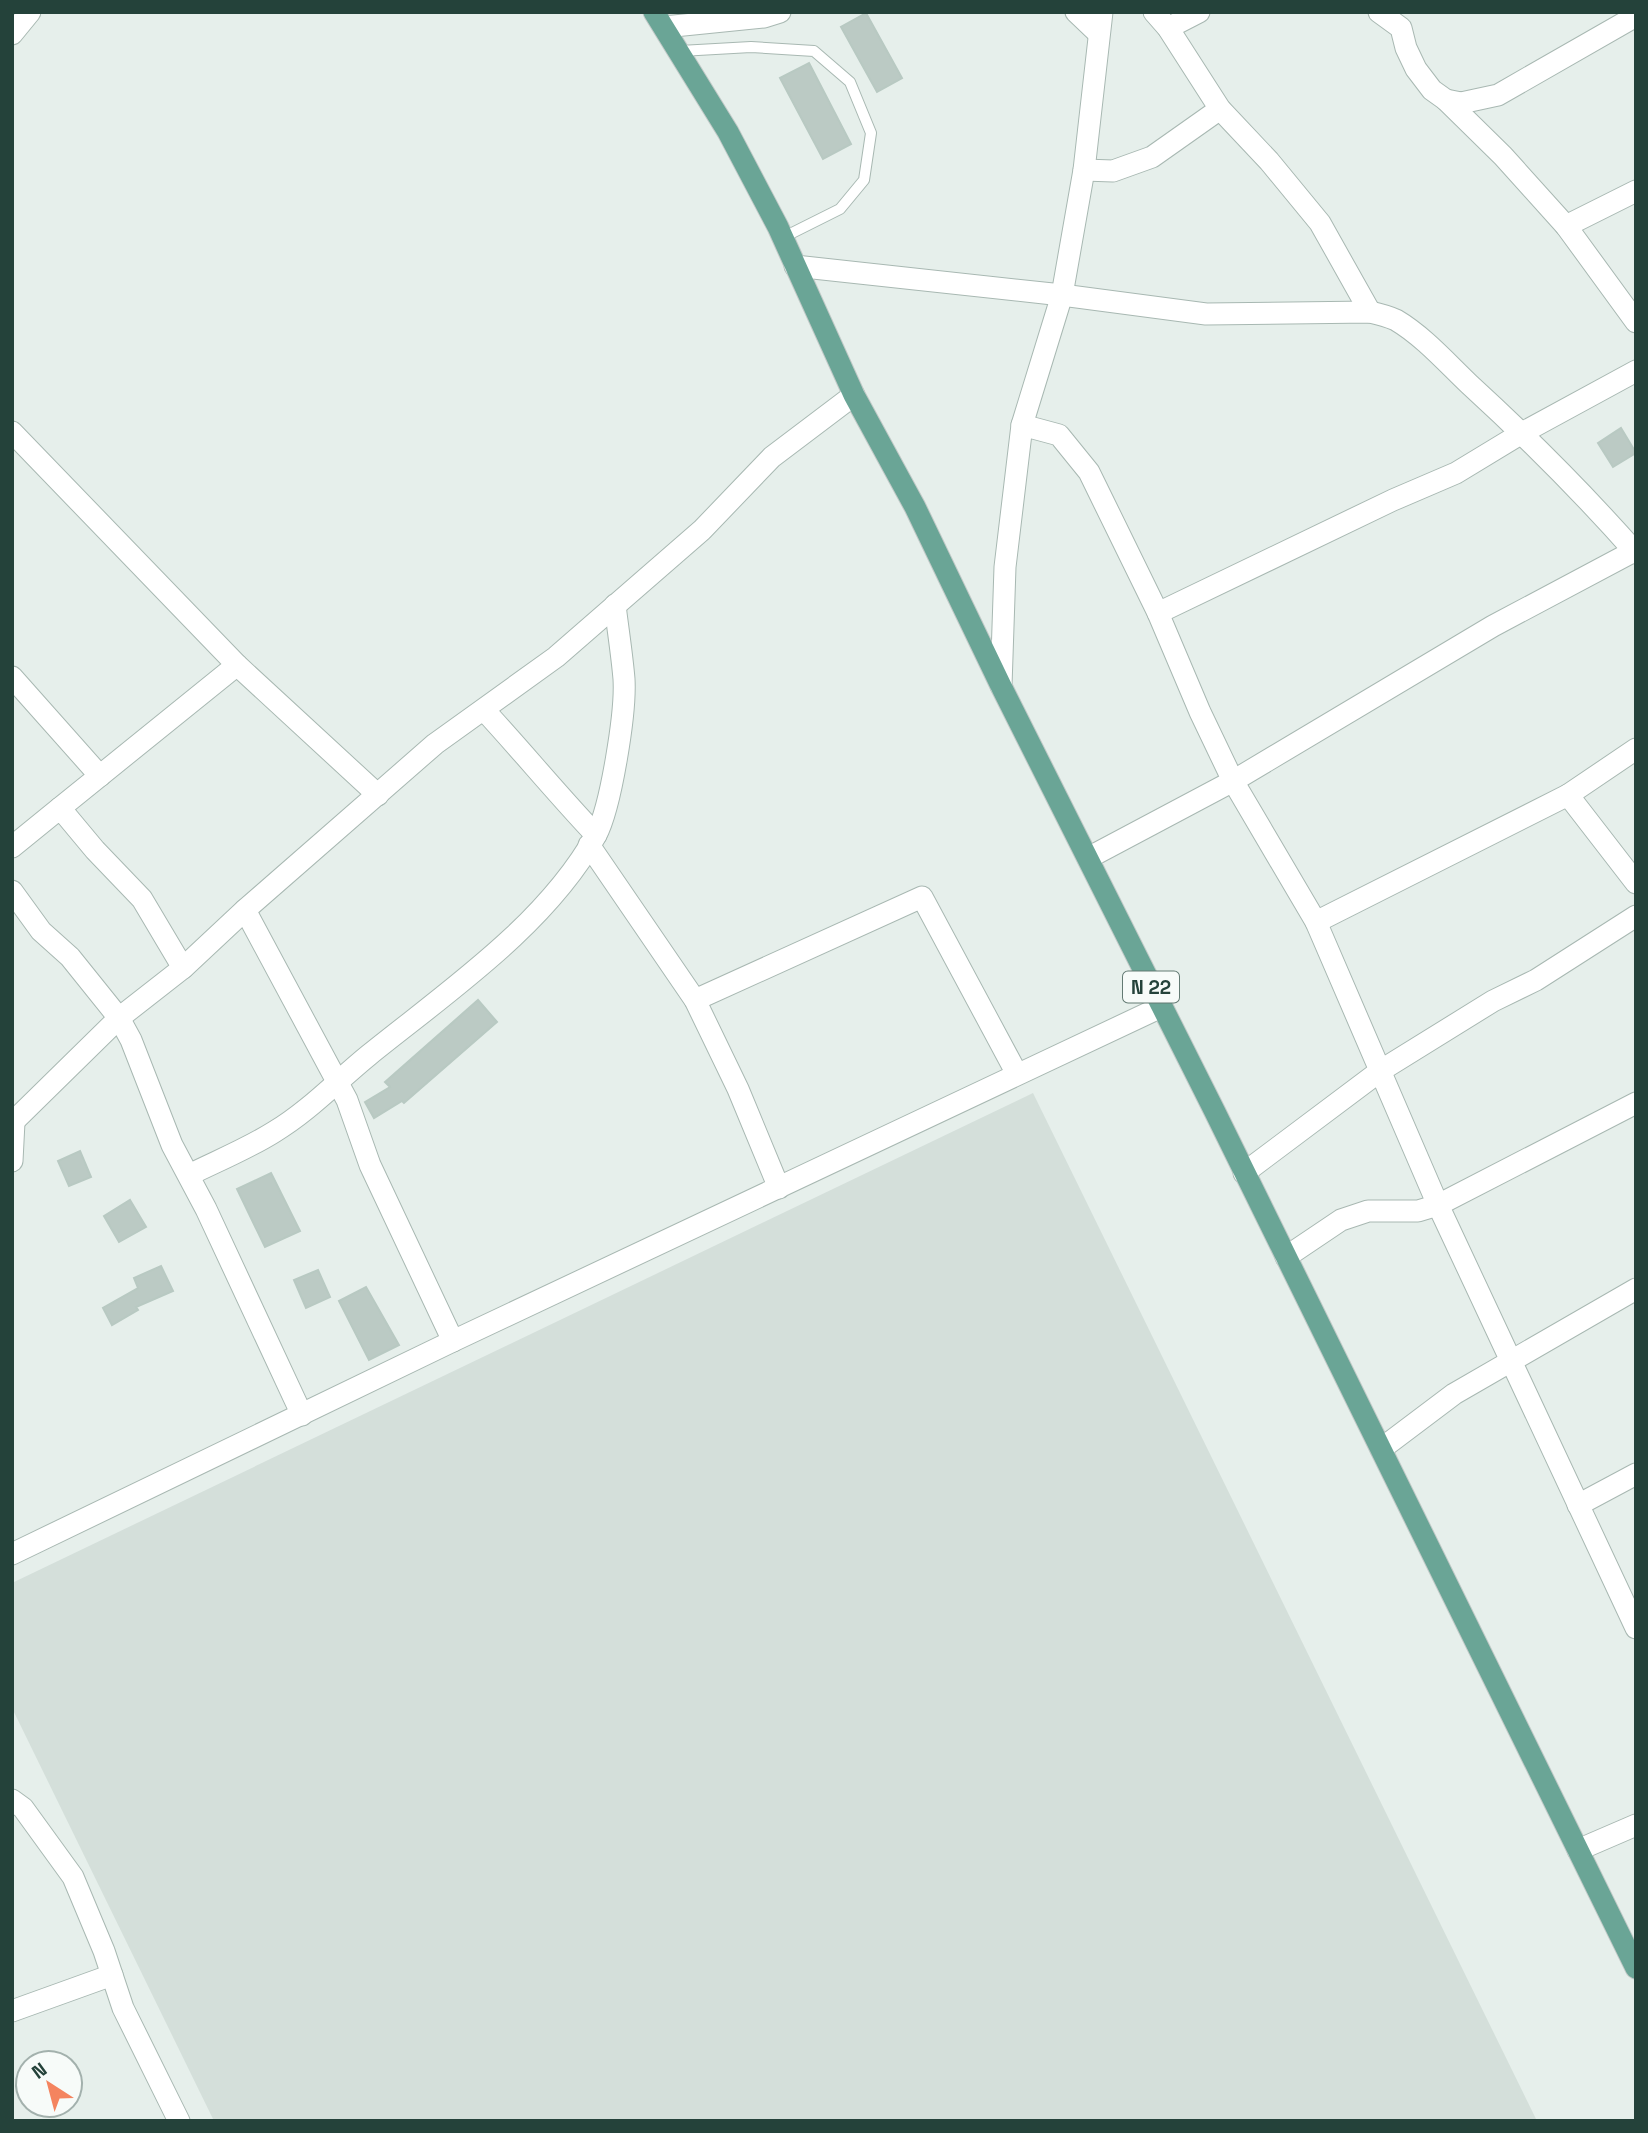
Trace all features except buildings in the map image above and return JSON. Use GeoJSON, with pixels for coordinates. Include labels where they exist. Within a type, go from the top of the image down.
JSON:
{"type":"FeatureCollection","features":[{"type":"Feature","properties":{"kind":"main road","name":"N 22"},"geometry":{"type":"LineString","coordinates":[[659,19],[729,132],[782,238],[854,395],[915,507],[1636,1968]]}},
{"type":"Feature","properties":{"kind":"street"},"geometry":{"type":"LineString","coordinates":[[12,34],[30,12]]}},
{"type":"Feature","properties":{"kind":"street"},"geometry":{"type":"LineString","coordinates":[[659,19],[764,17],[780,12]]}},
{"type":"Feature","properties":{"kind":"street"},"geometry":{"type":"LineString","coordinates":[[1001,686],[1005,567],[1022,425],[1062,295],[1084,170],[1100,23],[1076,12]]}},
{"type":"Feature","properties":{"kind":"street"},"geometry":{"type":"LineString","coordinates":[[1199,12],[1161,20],[1220,109],[1269,161],[1320,223],[1370,312]]}},
{"type":"Feature","properties":{"kind":"street"},"geometry":{"type":"LineString","coordinates":[[1379,12],[1402,20],[1406,48],[1416,69],[1432,89],[1503,156],[1566,226],[1636,322]]}},
{"type":"Feature","properties":{"kind":"street"},"geometry":{"type":"LineString","coordinates":[[1446,100],[1461,103],[1498,95],[1636,16]]}},
{"type":"Feature","properties":{"kind":"street"},"geometry":{"type":"LineString","coordinates":[[1084,170],[1113,171],[1152,156],[1220,109]]}},
{"type":"Feature","properties":{"kind":"street"},"geometry":{"type":"LineString","coordinates":[[1566,226],[1636,191]]}},
{"type":"Feature","properties":{"kind":"street"},"geometry":{"type":"LineString","coordinates":[[795,266],[1062,295],[1206,314],[1370,312],[1384,315],[1398,321],[1432,349],[1522,433],[1579,489],[1635,552],[1503,621],[1233,781],[1088,858]]}},
{"type":"Feature","properties":{"kind":"street"},"geometry":{"type":"LineString","coordinates":[[1158,613],[1392,500],[1456,473],[1522,433],[1636,371]]}},
{"type":"Feature","properties":{"kind":"street"},"geometry":{"type":"LineString","coordinates":[[12,1161],[13,1123],[119,1018],[183,968],[435,744],[556,657],[702,530],[772,457],[854,395]]}},
{"type":"Feature","properties":{"kind":"street"},"geometry":{"type":"LineString","coordinates":[[1022,425],[1059,435],[1089,472],[1158,613],[1233,781],[1316,922],[1438,1205],[1636,1628]]}},
{"type":"Feature","properties":{"kind":"street"},"geometry":{"type":"LineString","coordinates":[[12,432],[237,665],[378,795]]}},
{"type":"Feature","properties":{"kind":"street"},"geometry":{"type":"LineString","coordinates":[[188,1175],[272,1134],[306,1109],[492,955],[560,886],[593,840],[606,812],[624,682],[615,606]]}},
{"type":"Feature","properties":{"kind":"street"},"geometry":{"type":"LineString","coordinates":[[12,847],[237,665]]}},
{"type":"Feature","properties":{"kind":"street"},"geometry":{"type":"LineString","coordinates":[[12,677],[100,776]]}},
{"type":"Feature","properties":{"kind":"street"},"geometry":{"type":"LineString","coordinates":[[484,710],[533,764],[593,840],[695,1000],[738,1089],[779,1188]]}},
{"type":"Feature","properties":{"kind":"street"},"geometry":{"type":"LineString","coordinates":[[1316,922],[1568,795],[1636,749]]}},
{"type":"Feature","properties":{"kind":"street"},"geometry":{"type":"LineString","coordinates":[[1568,795],[1636,883]]}},
{"type":"Feature","properties":{"kind":"street"},"geometry":{"type":"LineString","coordinates":[[60,807],[95,850],[142,899],[183,968]]}},
{"type":"Feature","properties":{"kind":"street"},"geometry":{"type":"LineString","coordinates":[[12,891],[41,931],[70,957],[119,1018],[138,1055],[172,1145],[302,1415]]}},
{"type":"Feature","properties":{"kind":"street"},"geometry":{"type":"LineString","coordinates":[[695,1000],[922,897],[1017,1074]]}},
{"type":"Feature","properties":{"kind":"street"},"geometry":{"type":"LineString","coordinates":[[246,910],[347,1100],[370,1165],[453,1341]]}},
{"type":"Feature","properties":{"kind":"street"},"geometry":{"type":"LineString","coordinates":[[1244,1173],[1380,1071],[1493,1000],[1536,980],[1636,916]]}},
{"type":"Feature","properties":{"kind":"street"},"geometry":{"type":"LineString","coordinates":[[12,1554],[453,1341],[1161,1007]]}},
{"type":"Feature","properties":{"kind":"street"},"geometry":{"type":"LineString","coordinates":[[1286,1257],[1341,1220],[1368,1211],[1419,1210],[1438,1205],[1636,1103]]}},
{"type":"Feature","properties":{"kind":"street"},"geometry":{"type":"LineString","coordinates":[[1381,1449],[1454,1394],[1636,1289]]}},
{"type":"Feature","properties":{"kind":"street"},"geometry":{"type":"LineString","coordinates":[[1578,1505],[1636,1474]]}},
{"type":"Feature","properties":{"kind":"street"},"geometry":{"type":"LineString","coordinates":[[12,1800],[23,1808],[73,1877],[124,2008],[179,2121]]}},
{"type":"Feature","properties":{"kind":"street"},"geometry":{"type":"LineString","coordinates":[[1578,1850],[1636,1825]]}},
{"type":"Feature","properties":{"kind":"street"},"geometry":{"type":"LineString","coordinates":[[12,2011],[112,1975]]}},
{"type":"Feature","properties":{"kind":"lane"},"geometry":{"type":"LineString","coordinates":[[680,51],[751,47],[814,51],[850,82],[871,133],[864,180],[840,209],[782,238]]}},
{"type":"Feature","properties":{"kind":"shaded area"},"geometry":{"type":"Polygon","coordinates":[[[1033,1093],[1537,2121],[214,2121],[12,1708],[12,1583],[1033,1093]]]}}]}
